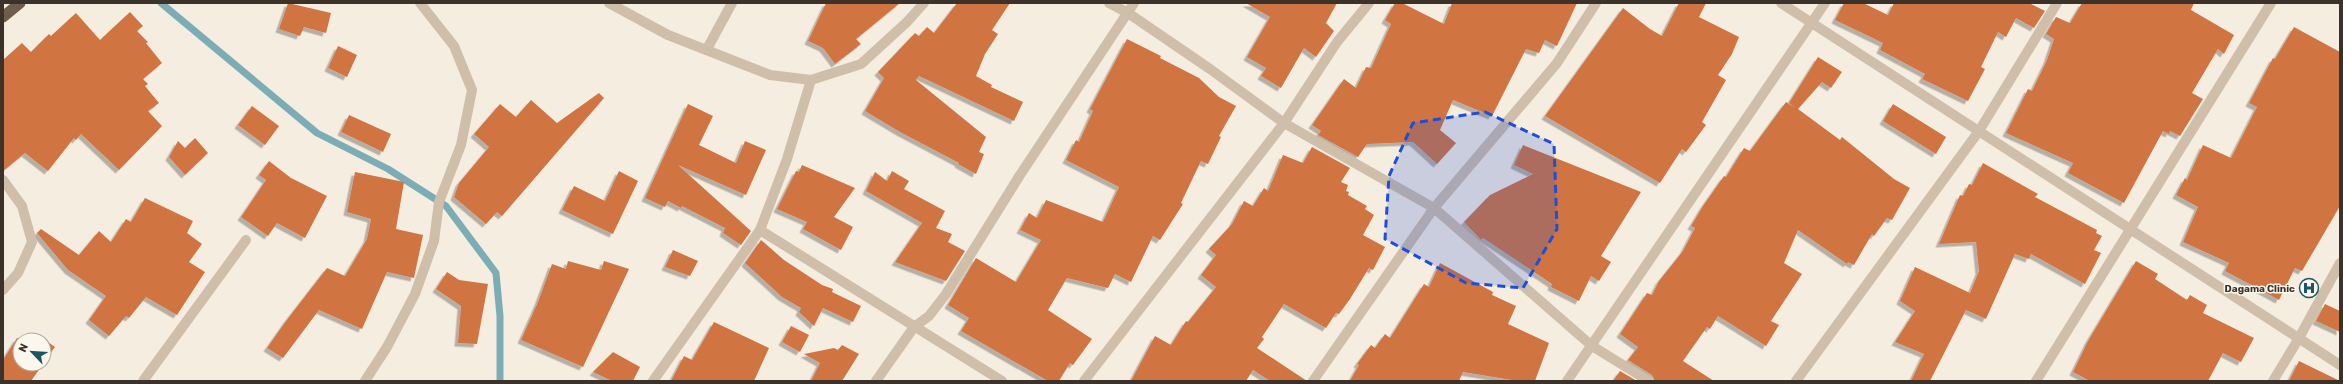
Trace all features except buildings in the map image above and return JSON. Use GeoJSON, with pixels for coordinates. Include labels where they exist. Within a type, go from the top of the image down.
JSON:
{"type":"FeatureCollection","features":[{"type":"Feature","properties":{"kind":"highway"},"geometry":{"type":"LineString","coordinates":[[3,17],[20,3]]}},
{"type":"Feature","properties":{"kind":"street"},"geometry":{"type":"LineString","coordinates":[[364,381],[387,347],[412,300],[429,256],[434,241],[439,202],[462,144],[472,90],[454,46],[420,3]]}},
{"type":"Feature","properties":{"kind":"street"},"geometry":{"type":"LineString","coordinates":[[609,3],[668,35],[707,49],[770,75],[811,80],[861,64],[907,22],[924,3]]}},
{"type":"Feature","properties":{"kind":"street"},"geometry":{"type":"LineString","coordinates":[[707,49],[732,3]]}},
{"type":"Feature","properties":{"kind":"street"},"geometry":{"type":"LineString","coordinates":[[1108,3],[1128,13],[1210,69],[1284,123],[1434,208],[1592,346],[1649,381]]}},
{"type":"Feature","properties":{"kind":"street"},"geometry":{"type":"LineString","coordinates":[[876,381],[914,327],[929,316],[946,294],[1020,175],[1134,3]]}},
{"type":"Feature","properties":{"kind":"street"},"geometry":{"type":"LineString","coordinates":[[1084,381],[1284,123],[1337,42],[1369,3]]}},
{"type":"Feature","properties":{"kind":"street"},"geometry":{"type":"LineString","coordinates":[[1313,381],[1434,208],[1557,64],[1596,3]]}},
{"type":"Feature","properties":{"kind":"street"},"geometry":{"type":"LineString","coordinates":[[1781,3],[2340,365]]}},
{"type":"Feature","properties":{"kind":"street"},"geometry":{"type":"LineString","coordinates":[[1567,381],[1825,3]]}},
{"type":"Feature","properties":{"kind":"street"},"geometry":{"type":"LineString","coordinates":[[1796,381],[1979,131],[2057,3]]}},
{"type":"Feature","properties":{"kind":"street"},"geometry":{"type":"LineString","coordinates":[[2036,381],[2271,3]]}},
{"type":"Feature","properties":{"kind":"street"},"geometry":{"type":"LineString","coordinates":[[653,381],[760,230],[787,159],[811,80]]}},
{"type":"Feature","properties":{"kind":"street"},"geometry":{"type":"LineString","coordinates":[[3,180],[22,206],[32,242],[18,273],[3,290]]}},
{"type":"Feature","properties":{"kind":"street"},"geometry":{"type":"LineString","coordinates":[[760,230],[1002,381]]}},
{"type":"Feature","properties":{"kind":"street"},"geometry":{"type":"LineString","coordinates":[[143,381],[246,240]]}},
{"type":"Feature","properties":{"kind":"street"},"geometry":{"type":"LineString","coordinates":[[2273,381],[2299,338],[2340,263]]}},
{"type":"Feature","properties":{"kind":"highlighted area"},"geometry":{"type":"Polygon","coordinates":[[[1485,112],[1554,144],[1557,229],[1523,288],[1466,283],[1385,239],[1389,176],[1413,123],[1485,112]]]}},
{"type":"Feature","properties":{"kind":"waterway"},"geometry":{"type":"LineString","coordinates":[[161,3],[317,133],[388,169],[446,206],[496,273],[500,316],[500,381]]}},
{"type":"Feature","properties":{"kind":"place","name":"Dagama Clinic"},"geometry":{"type":"Point","coordinates":[2309,288]}}]}
